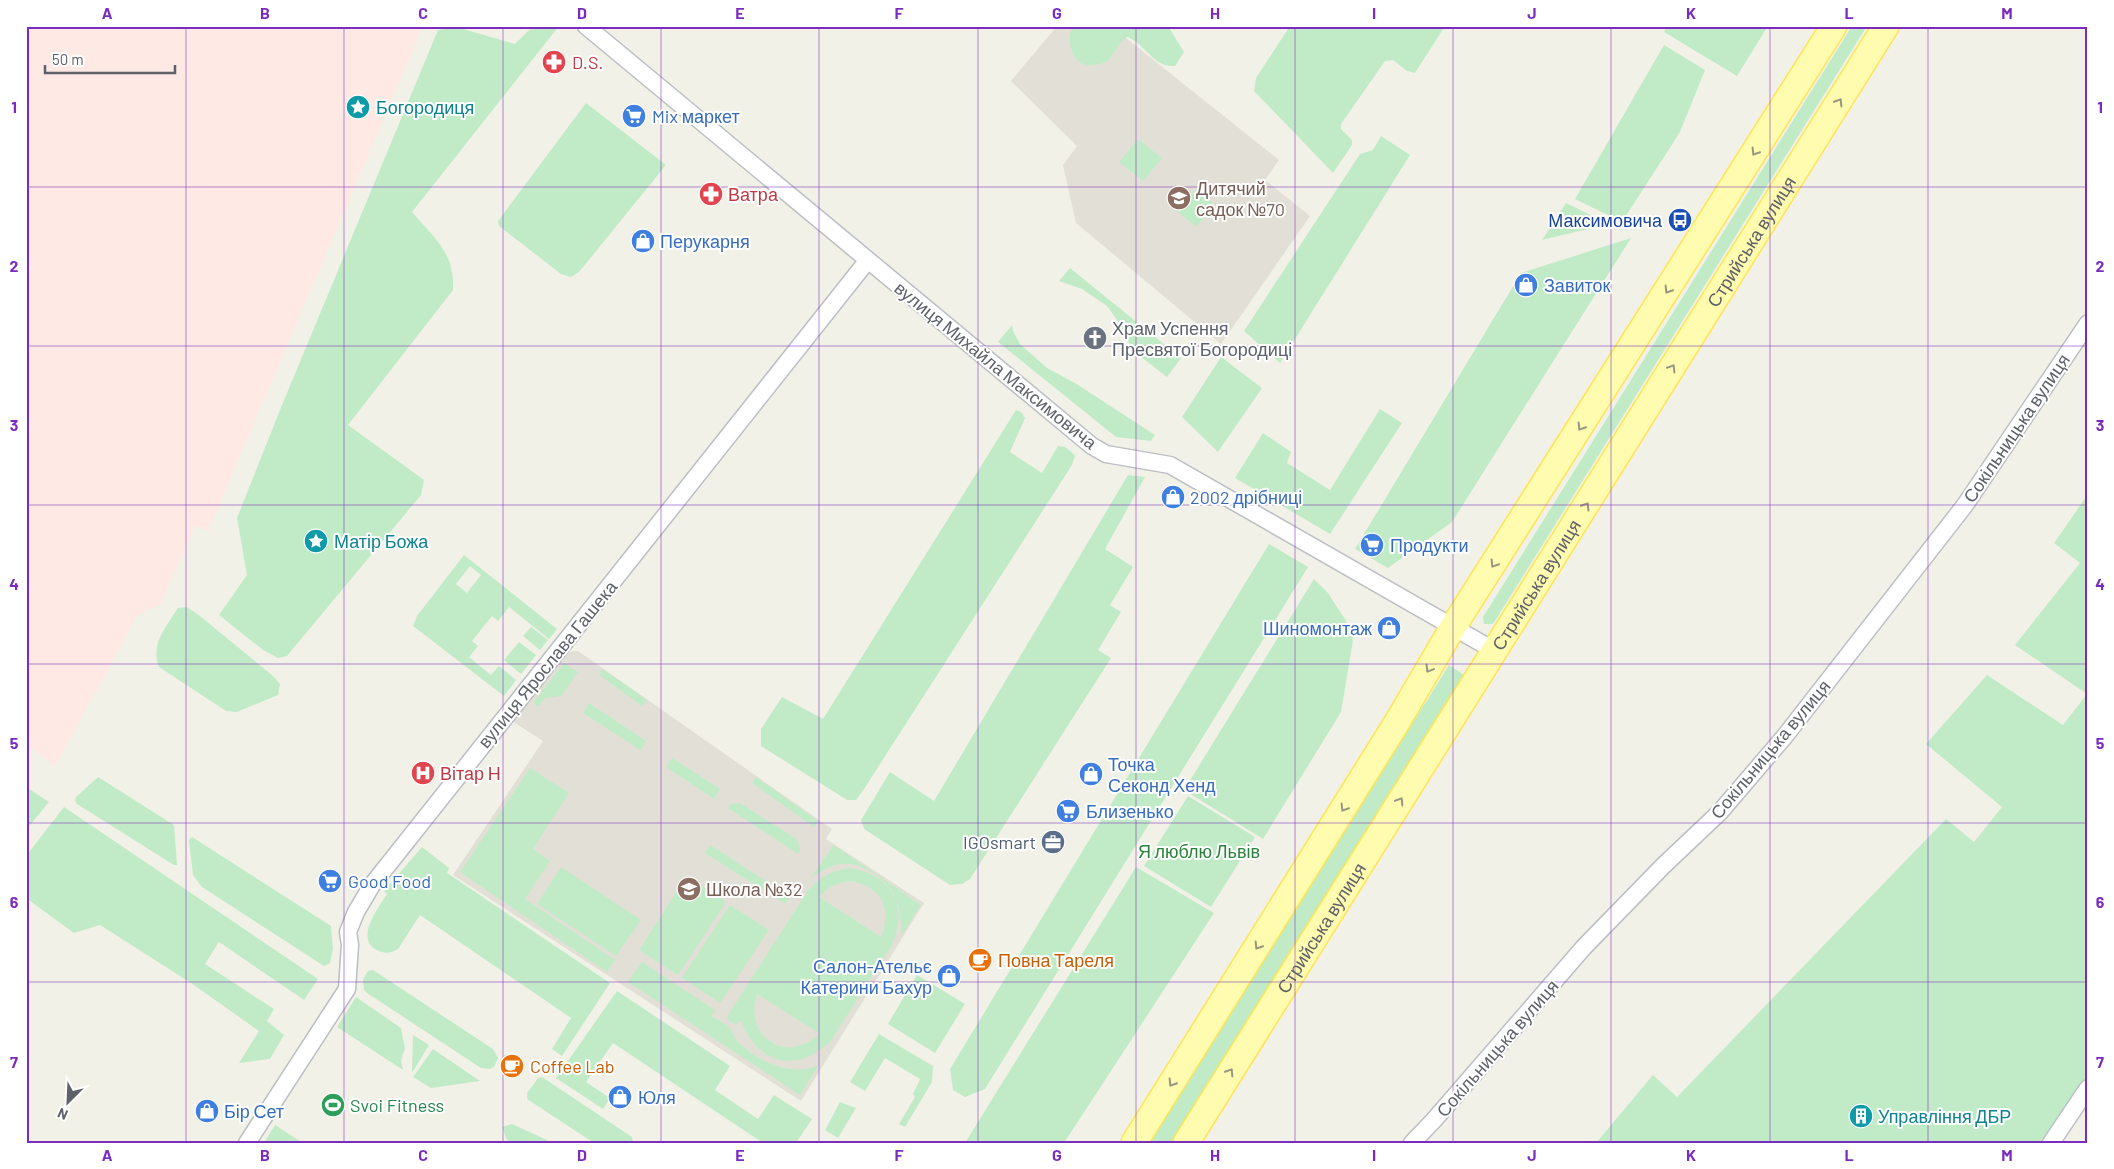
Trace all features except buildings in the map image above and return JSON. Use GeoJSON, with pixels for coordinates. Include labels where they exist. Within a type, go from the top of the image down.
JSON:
{"type":"FeatureCollection","features":[{"type":"Feature","properties":{"kind":"main road"},"geometry":{"type":"LineString","coordinates":[[1134,1143],[1396,724],[1453,627],[1834,26]]}},
{"type":"Feature","properties":{"kind":"main road","name":"Стрийська вулиця"},"geometry":{"type":"LineString","coordinates":[[1186,1143],[1886,26]]}},
{"type":"Feature","properties":{"kind":"street","name":"вулиця Михайла Максимовича"},"geometry":{"type":"LineString","coordinates":[[586,26],[1092,446],[1106,454],[1170,465],[1495,651]]}},
{"type":"Feature","properties":{"kind":"street","name":"вулиця Ярослава Гашека"},"geometry":{"type":"LineString","coordinates":[[247,1143],[347,988],[350,945],[348,932],[356,912],[372,885],[868,260]]}},
{"type":"Feature","properties":{"kind":"street","name":"Сокільницька вулиця"},"geometry":{"type":"LineString","coordinates":[[1412,1143],[1584,947],[1663,866],[1720,812],[1785,736],[1965,505],[2088,323]]}},
{"type":"Feature","properties":{"kind":"street"},"geometry":{"type":"LineString","coordinates":[[2054,1139],[2088,1088]]}},
{"type":"Feature","properties":{"kind":"shaded area"},"geometry":{"type":"Polygon","coordinates":[[[26,26],[423,26],[208,531],[195,526],[160,604],[137,616],[55,766],[26,744],[26,26]]]}},
{"type":"Feature","properties":{"kind":"shaded area","name":"Дитячий садок №70"},"geometry":{"type":"Polygon","coordinates":[[[1057,26],[1111,26],[1279,160],[1265,180],[1310,216],[1221,344],[1076,223],[1063,165],[1077,146],[1011,81],[1057,26]]]}},
{"type":"Feature","properties":{"kind":"shaded area","name":"Школа №32"},"geometry":{"type":"Polygon","coordinates":[[[573,651],[578,651],[832,829],[826,839],[924,903],[801,1101],[453,875],[543,741],[512,721],[562,657],[573,651]]]}},
{"type":"Feature","properties":{"kind":"green space"},"geometry":{"type":"Polygon","coordinates":[[[533,26],[559,26],[412,212],[442,246],[447,255],[451,265],[453,290],[348,425],[424,480],[421,495],[287,656],[278,658],[263,650],[219,615],[247,575],[237,518],[282,405],[438,30],[456,27],[515,44],[533,26]]]}},
{"type":"Feature","properties":{"kind":"green space"},"geometry":{"type":"Polygon","coordinates":[[[1072,26],[1168,26],[1184,52],[1175,66],[1167,66],[1127,37],[1121,42],[1107,62],[1086,65],[1078,61],[1072,52],[1070,36],[1072,26]]]}},
{"type":"Feature","properties":{"kind":"green space"},"geometry":{"type":"Polygon","coordinates":[[[1290,26],[1445,26],[1415,73],[1407,71],[1393,60],[1385,61],[1341,124],[1341,129],[1352,140],[1352,145],[1333,173],[1254,91],[1256,78],[1290,26]]]}},
{"type":"Feature","properties":{"kind":"green space"},"geometry":{"type":"Polygon","coordinates":[[[1667,26],[1768,26],[1737,76],[1664,32],[1667,26]]]}},
{"type":"Feature","properties":{"kind":"green space"},"geometry":{"type":"Polygon","coordinates":[[[1852,26],[1867,26],[1493,624],[1484,624],[1483,617],[1852,26]]]}},
{"type":"Feature","properties":{"kind":"green space"},"geometry":{"type":"Polygon","coordinates":[[[1664,45],[1705,70],[1680,132],[1622,222],[1575,199],[1664,45]]]}},
{"type":"Feature","properties":{"kind":"green space"},"geometry":{"type":"Polygon","coordinates":[[[586,103],[666,165],[579,272],[571,277],[561,274],[499,226],[498,221],[586,103]]]}},
{"type":"Feature","properties":{"kind":"green space"},"geometry":{"type":"Polygon","coordinates":[[[1381,136],[1410,155],[1280,363],[1244,331],[1360,154],[1373,150],[1381,136]]]}},
{"type":"Feature","properties":{"kind":"green space"},"geometry":{"type":"Polygon","coordinates":[[[1138,139],[1162,158],[1143,181],[1119,162],[1138,139]]]}},
{"type":"Feature","properties":{"kind":"green space"},"geometry":{"type":"Polygon","coordinates":[[[1196,189],[1215,205],[1196,227],[1177,211],[1196,189]]]}},
{"type":"Feature","properties":{"kind":"green space"},"geometry":{"type":"Polygon","coordinates":[[[1566,203],[1609,224],[1542,240],[1566,203]]]}},
{"type":"Feature","properties":{"kind":"green space"},"geometry":{"type":"Polygon","coordinates":[[[1631,238],[1452,522],[1388,568],[1355,549],[1521,273],[1631,238]]]}},
{"type":"Feature","properties":{"kind":"green space"},"geometry":{"type":"Polygon","coordinates":[[[1070,268],[1181,358],[1167,377],[1132,350],[1120,324],[1107,306],[1082,289],[1059,281],[1070,268]]]}},
{"type":"Feature","properties":{"kind":"green space"},"geometry":{"type":"Polygon","coordinates":[[[1012,325],[1020,344],[1047,368],[1075,383],[1155,435],[1151,441],[1116,437],[998,342],[1012,325]]]}},
{"type":"Feature","properties":{"kind":"green space"},"geometry":{"type":"Polygon","coordinates":[[[1221,357],[1262,388],[1218,452],[1182,417],[1221,357]]]}},
{"type":"Feature","properties":{"kind":"green space"},"geometry":{"type":"Polygon","coordinates":[[[1380,409],[1402,423],[1330,534],[1235,478],[1263,433],[1291,452],[1287,463],[1330,490],[1380,409]]]}},
{"type":"Feature","properties":{"kind":"green space"},"geometry":{"type":"Polygon","coordinates":[[[1016,410],[1021,412],[1025,418],[1010,452],[1042,473],[1058,446],[1065,447],[1075,455],[1072,465],[864,789],[856,800],[847,800],[761,746],[761,729],[782,697],[823,719],[1016,410]]]}},
{"type":"Feature","properties":{"kind":"green space"},"geometry":{"type":"Polygon","coordinates":[[[1128,475],[1145,477],[1105,549],[1133,567],[1110,605],[1121,612],[1098,650],[1111,658],[970,879],[962,884],[950,885],[864,829],[861,820],[890,772],[934,801],[1128,475]]]}},
{"type":"Feature","properties":{"kind":"green space"},"geometry":{"type":"Polygon","coordinates":[[[2088,494],[2088,1075],[2044,1143],[1596,1143],[1653,1075],[1677,1097],[1946,819],[1974,842],[2002,807],[1926,744],[1987,675],[2063,725],[2087,694],[2015,645],[2080,563],[2054,543],[2088,494]]]}},
{"type":"Feature","properties":{"kind":"green space"},"geometry":{"type":"Polygon","coordinates":[[[1269,544],[1308,567],[985,1089],[965,1097],[953,1090],[950,1069],[1269,544]]]}},
{"type":"Feature","properties":{"kind":"green space"},"geometry":{"type":"Polygon","coordinates":[[[464,555],[557,629],[549,639],[509,607],[498,621],[492,616],[472,641],[478,646],[469,657],[491,675],[499,666],[516,680],[504,696],[413,626],[417,616],[464,555]],[[470,566],[456,584],[467,593],[481,575],[470,566]]]}},
{"type":"Feature","properties":{"kind":"green space"},"geometry":{"type":"Polygon","coordinates":[[[1314,579],[1328,593],[1348,624],[1353,640],[1341,712],[1263,839],[1184,790],[1314,579]]]}},
{"type":"Feature","properties":{"kind":"green space"},"geometry":{"type":"Polygon","coordinates":[[[187,607],[273,676],[280,684],[278,695],[237,712],[226,711],[159,667],[156,651],[164,629],[178,608],[187,607]]]}},
{"type":"Feature","properties":{"kind":"green space"},"geometry":{"type":"Polygon","coordinates":[[[531,627],[548,640],[540,650],[523,636],[531,627]]]}},
{"type":"Feature","properties":{"kind":"green space"},"geometry":{"type":"Polygon","coordinates":[[[519,642],[536,655],[521,674],[504,660],[519,642]]]}},
{"type":"Feature","properties":{"kind":"green space"},"geometry":{"type":"Polygon","coordinates":[[[564,663],[578,672],[561,696],[545,698],[539,706],[533,703],[564,663]]]}},
{"type":"Feature","properties":{"kind":"green space"},"geometry":{"type":"Polygon","coordinates":[[[1449,665],[1464,675],[1171,1143],[1150,1143],[1449,665]]]}},
{"type":"Feature","properties":{"kind":"green space"},"geometry":{"type":"Polygon","coordinates":[[[603,669],[647,700],[642,706],[599,675],[603,669]]]}},
{"type":"Feature","properties":{"kind":"green space"},"geometry":{"type":"Polygon","coordinates":[[[589,703],[646,741],[640,750],[583,713],[589,703]]]}},
{"type":"Feature","properties":{"kind":"green space"},"geometry":{"type":"Polygon","coordinates":[[[672,758],[720,789],[714,799],[666,767],[672,758]]]}},
{"type":"Feature","properties":{"kind":"green space"},"geometry":{"type":"Polygon","coordinates":[[[530,768],[569,793],[533,849],[550,861],[525,899],[615,960],[607,972],[460,872],[530,768]]]}},
{"type":"Feature","properties":{"kind":"green space"},"geometry":{"type":"Polygon","coordinates":[[[98,777],[174,825],[177,865],[174,865],[77,804],[75,801],[76,797],[98,777]]]}},
{"type":"Feature","properties":{"kind":"green space"},"geometry":{"type":"Polygon","coordinates":[[[756,777],[818,821],[814,827],[752,783],[756,777]]]}},
{"type":"Feature","properties":{"kind":"green space"},"geometry":{"type":"Polygon","coordinates":[[[26,787],[49,802],[26,830],[26,787]]]}},
{"type":"Feature","properties":{"kind":"green space","name":"Я люблю Львів"},"geometry":{"type":"Polygon","coordinates":[[[1188,796],[1255,837],[1211,907],[1144,866],[1188,796]]]}},
{"type":"Feature","properties":{"kind":"green space"},"geometry":{"type":"Polygon","coordinates":[[[740,803],[798,840],[800,851],[798,854],[728,808],[731,804],[740,803]]]}},
{"type":"Feature","properties":{"kind":"green space"},"geometry":{"type":"Polygon","coordinates":[[[64,807],[318,979],[304,1000],[219,942],[205,964],[274,1009],[267,1021],[284,1035],[270,1059],[239,1063],[259,1031],[191,983],[100,925],[74,933],[26,898],[26,856],[64,807]]]}},
{"type":"Feature","properties":{"kind":"green space"},"geometry":{"type":"Polygon","coordinates":[[[192,837],[331,926],[333,949],[330,963],[324,966],[202,887],[193,875],[189,840],[192,837]]]}},
{"type":"Feature","properties":{"kind":"green space"},"geometry":{"type":"Polygon","coordinates":[[[710,845],[790,897],[785,904],[705,853],[710,845]]]}},
{"type":"Feature","properties":{"kind":"green space"},"geometry":{"type":"Polygon","coordinates":[[[834,845],[921,905],[901,936],[900,916],[896,898],[886,883],[866,869],[854,864],[839,864],[811,877],[834,845]]]}},
{"type":"Feature","properties":{"kind":"green space"},"geometry":{"type":"Polygon","coordinates":[[[422,847],[449,868],[447,873],[610,983],[562,1056],[552,1049],[571,1018],[420,915],[398,949],[384,953],[372,946],[368,940],[368,932],[374,916],[387,894],[384,891],[422,847]]]}},
{"type":"Feature","properties":{"kind":"green space"},"geometry":{"type":"Polygon","coordinates":[[[561,867],[641,920],[616,956],[537,904],[561,867]]]}},
{"type":"Feature","properties":{"kind":"green space"},"geometry":{"type":"Polygon","coordinates":[[[1136,867],[1214,913],[1064,1143],[965,1143],[1136,867]]]}},
{"type":"Feature","properties":{"kind":"green space"},"geometry":{"type":"Polygon","coordinates":[[[852,868],[866,872],[887,885],[893,894],[899,916],[893,943],[830,1042],[817,1052],[804,1058],[791,1061],[779,1060],[767,1055],[757,1047],[748,1036],[741,1021],[736,1025],[726,1018],[809,889],[823,877],[852,868]],[[851,881],[833,886],[819,897],[881,937],[886,917],[882,900],[870,888],[851,881]],[[757,994],[754,1009],[756,1023],[762,1034],[770,1042],[781,1046],[793,1047],[806,1043],[819,1034],[819,1033],[757,994]]]}},
{"type":"Feature","properties":{"kind":"green space"},"geometry":{"type":"Polygon","coordinates":[[[687,876],[726,902],[678,975],[639,950],[687,876]]]}},
{"type":"Feature","properties":{"kind":"green space"},"geometry":{"type":"Polygon","coordinates":[[[730,905],[769,930],[720,1003],[682,978],[730,905]]]}},
{"type":"Feature","properties":{"kind":"green space"},"geometry":{"type":"Polygon","coordinates":[[[642,962],[715,1010],[711,1016],[728,1026],[738,1042],[765,1061],[798,1070],[809,1069],[819,1065],[800,1095],[628,982],[642,962]]]}},
{"type":"Feature","properties":{"kind":"green space"},"geometry":{"type":"Polygon","coordinates":[[[373,970],[493,1049],[498,1058],[494,1067],[490,1069],[481,1068],[367,993],[364,990],[363,980],[368,971],[373,970]]]}},
{"type":"Feature","properties":{"kind":"green space"},"geometry":{"type":"Polygon","coordinates":[[[917,975],[965,1004],[935,1053],[888,1024],[917,975]]]}},
{"type":"Feature","properties":{"kind":"green space"},"geometry":{"type":"Polygon","coordinates":[[[617,991],[730,1066],[715,1090],[758,1119],[774,1095],[812,1119],[796,1143],[763,1143],[613,1043],[586,1082],[610,1098],[603,1109],[556,1078],[617,991]]]}},
{"type":"Feature","properties":{"kind":"green space"},"geometry":{"type":"Polygon","coordinates":[[[356,997],[401,1028],[405,1048],[401,1061],[403,1070],[337,1027],[356,997]]]}},
{"type":"Feature","properties":{"kind":"green space"},"geometry":{"type":"Polygon","coordinates":[[[879,1034],[933,1066],[932,1082],[905,1127],[899,1124],[915,1097],[913,1094],[920,1079],[885,1058],[865,1091],[850,1082],[879,1034]]]}},
{"type":"Feature","properties":{"kind":"green space"},"geometry":{"type":"Polygon","coordinates":[[[413,1035],[429,1045],[412,1073],[413,1035]]]}},
{"type":"Feature","properties":{"kind":"green space"},"geometry":{"type":"Polygon","coordinates":[[[433,1049],[480,1081],[431,1088],[413,1077],[433,1049]]]}},
{"type":"Feature","properties":{"kind":"green space"},"geometry":{"type":"Polygon","coordinates":[[[542,1077],[632,1137],[633,1142],[594,1143],[527,1099],[527,1093],[538,1078],[542,1077]]]}},
{"type":"Feature","properties":{"kind":"green space"},"geometry":{"type":"Polygon","coordinates":[[[840,1102],[856,1108],[838,1138],[825,1130],[840,1102]]]}},
{"type":"Feature","properties":{"kind":"green space"},"geometry":{"type":"Polygon","coordinates":[[[512,1124],[547,1140],[548,1143],[513,1143],[507,1140],[502,1127],[512,1124]]]}},
{"type":"Feature","properties":{"kind":"green space"},"geometry":{"type":"Polygon","coordinates":[[[275,1125],[303,1143],[264,1143],[275,1125]]]}},
{"type":"Feature","properties":{"kind":"place","name":"D.S."},"geometry":{"type":"Point","coordinates":[554,62]}},
{"type":"Feature","properties":{"kind":"place","name":"Богородиця"},"geometry":{"type":"Point","coordinates":[358,107]}},
{"type":"Feature","properties":{"kind":"place","name":"Mix маркет"},"geometry":{"type":"Point","coordinates":[634,116]}},
{"type":"Feature","properties":{"kind":"place","name":"Ватра"},"geometry":{"type":"Point","coordinates":[711,194]}},
{"type":"Feature","properties":{"kind":"place","name":"Дитячий садок №70"},"geometry":{"type":"Point","coordinates":[1179,198]}},
{"type":"Feature","properties":{"kind":"place","name":"Максимовича"},"geometry":{"type":"Point","coordinates":[1680,220]}},
{"type":"Feature","properties":{"kind":"place","name":"Перукарня"},"geometry":{"type":"Point","coordinates":[643,241]}},
{"type":"Feature","properties":{"kind":"place","name":"Завиток"},"geometry":{"type":"Point","coordinates":[1526,285]}},
{"type":"Feature","properties":{"kind":"place","name":"Храм Успення Пресвятої Богородиці"},"geometry":{"type":"Point","coordinates":[1095,338]}},
{"type":"Feature","properties":{"kind":"place","name":"2002 дрібниці"},"geometry":{"type":"Point","coordinates":[1173,497]}},
{"type":"Feature","properties":{"kind":"place","name":"Матір Божа"},"geometry":{"type":"Point","coordinates":[316,541]}},
{"type":"Feature","properties":{"kind":"place","name":"Продукти"},"geometry":{"type":"Point","coordinates":[1372,545]}},
{"type":"Feature","properties":{"kind":"place","name":"Шиномонтаж"},"geometry":{"type":"Point","coordinates":[1389,628]}},
{"type":"Feature","properties":{"kind":"place","name":"Вітар Н"},"geometry":{"type":"Point","coordinates":[423,773]}},
{"type":"Feature","properties":{"kind":"place","name":"Точка Секонд Хенд"},"geometry":{"type":"Point","coordinates":[1091,774]}},
{"type":"Feature","properties":{"kind":"place","name":"Близенько"},"geometry":{"type":"Point","coordinates":[1068,811]}},
{"type":"Feature","properties":{"kind":"place","name":"IGOsmart"},"geometry":{"type":"Point","coordinates":[1053,842]}},
{"type":"Feature","properties":{"kind":"place","name":"Good Food"},"geometry":{"type":"Point","coordinates":[330,881]}},
{"type":"Feature","properties":{"kind":"place","name":"Школа №32"},"geometry":{"type":"Point","coordinates":[689,889]}},
{"type":"Feature","properties":{"kind":"place","name":"Повна Тареля"},"geometry":{"type":"Point","coordinates":[980,960]}},
{"type":"Feature","properties":{"kind":"place","name":"Салон-Ательє Катерини Бахур"},"geometry":{"type":"Point","coordinates":[949,976]}},
{"type":"Feature","properties":{"kind":"place","name":"Coffee Lab"},"geometry":{"type":"Point","coordinates":[512,1066]}},
{"type":"Feature","properties":{"kind":"place","name":"Юля"},"geometry":{"type":"Point","coordinates":[620,1097]}},
{"type":"Feature","properties":{"kind":"place","name":"Svoi Fitness"},"geometry":{"type":"Point","coordinates":[333,1105]}},
{"type":"Feature","properties":{"kind":"place","name":"Бір Сет"},"geometry":{"type":"Point","coordinates":[207,1111]}},
{"type":"Feature","properties":{"kind":"place","name":"Управління ДБР"},"geometry":{"type":"Point","coordinates":[1861,1116]}}]}
